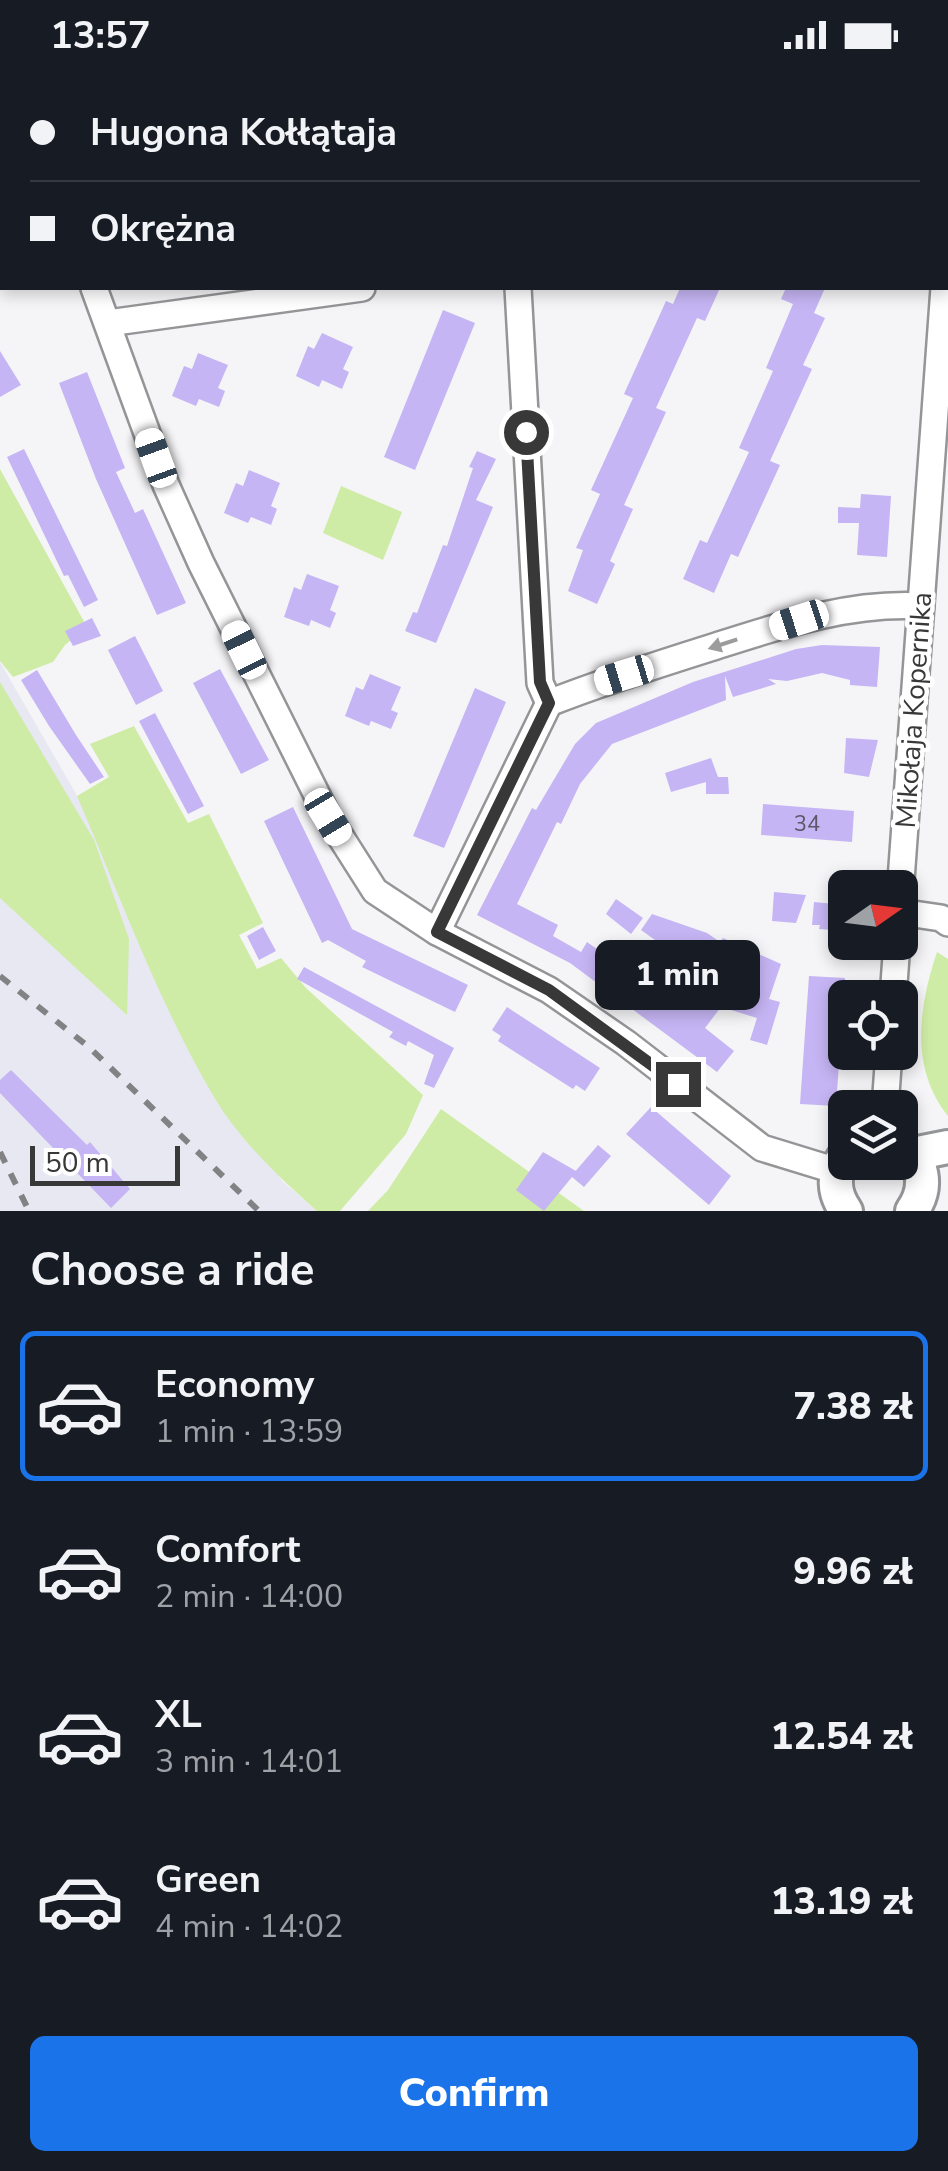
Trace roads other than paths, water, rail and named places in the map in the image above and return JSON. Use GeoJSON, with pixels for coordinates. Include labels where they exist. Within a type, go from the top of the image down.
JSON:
{"type":"FeatureCollection","features":[{"type":"Feature","properties":{"kind":"main road"},"geometry":{"type":"LineString","coordinates":[[918,1148],[948,1147]]}},
{"type":"Feature","properties":{"kind":"main road"},"geometry":{"type":"LineString","coordinates":[[918,1164],[928,1191]]}},
{"type":"Feature","properties":{"kind":"main road"},"geometry":{"type":"LineString","coordinates":[[838,1180],[836,1191],[846,1211]]}},
{"type":"Feature","properties":{"kind":"street"},"geometry":{"type":"LineString","coordinates":[[95,290],[166,485],[328,817],[375,891],[437,932],[549,990],[626,1043],[762,1148],[828,1161]]}},
{"type":"Feature","properties":{"kind":"street"},"geometry":{"type":"LineString","coordinates":[[108,323],[347,290]]}},
{"type":"Feature","properties":{"kind":"street"},"geometry":{"type":"LineString","coordinates":[[518,290],[540,682],[549,703]]}},
{"type":"Feature","properties":{"kind":"street","name":"Mikołaja Kopernika"},"geometry":{"type":"LineString","coordinates":[[902,870],[944,290]]}},
{"type":"Feature","properties":{"kind":"street"},"geometry":{"type":"LineString","coordinates":[[437,932],[549,703],[799,620],[886,604],[921,606]]}},
{"type":"Feature","properties":{"kind":"street"},"geometry":{"type":"LineString","coordinates":[[918,915],[942,918],[948,923]]}},
{"type":"Feature","properties":{"kind":"railway"},"geometry":{"type":"LineString","coordinates":[[0,976],[90,1048],[259,1211]]}},
{"type":"Feature","properties":{"kind":"railway"},"geometry":{"type":"LineString","coordinates":[[0,1152],[29,1211]]}}]}
